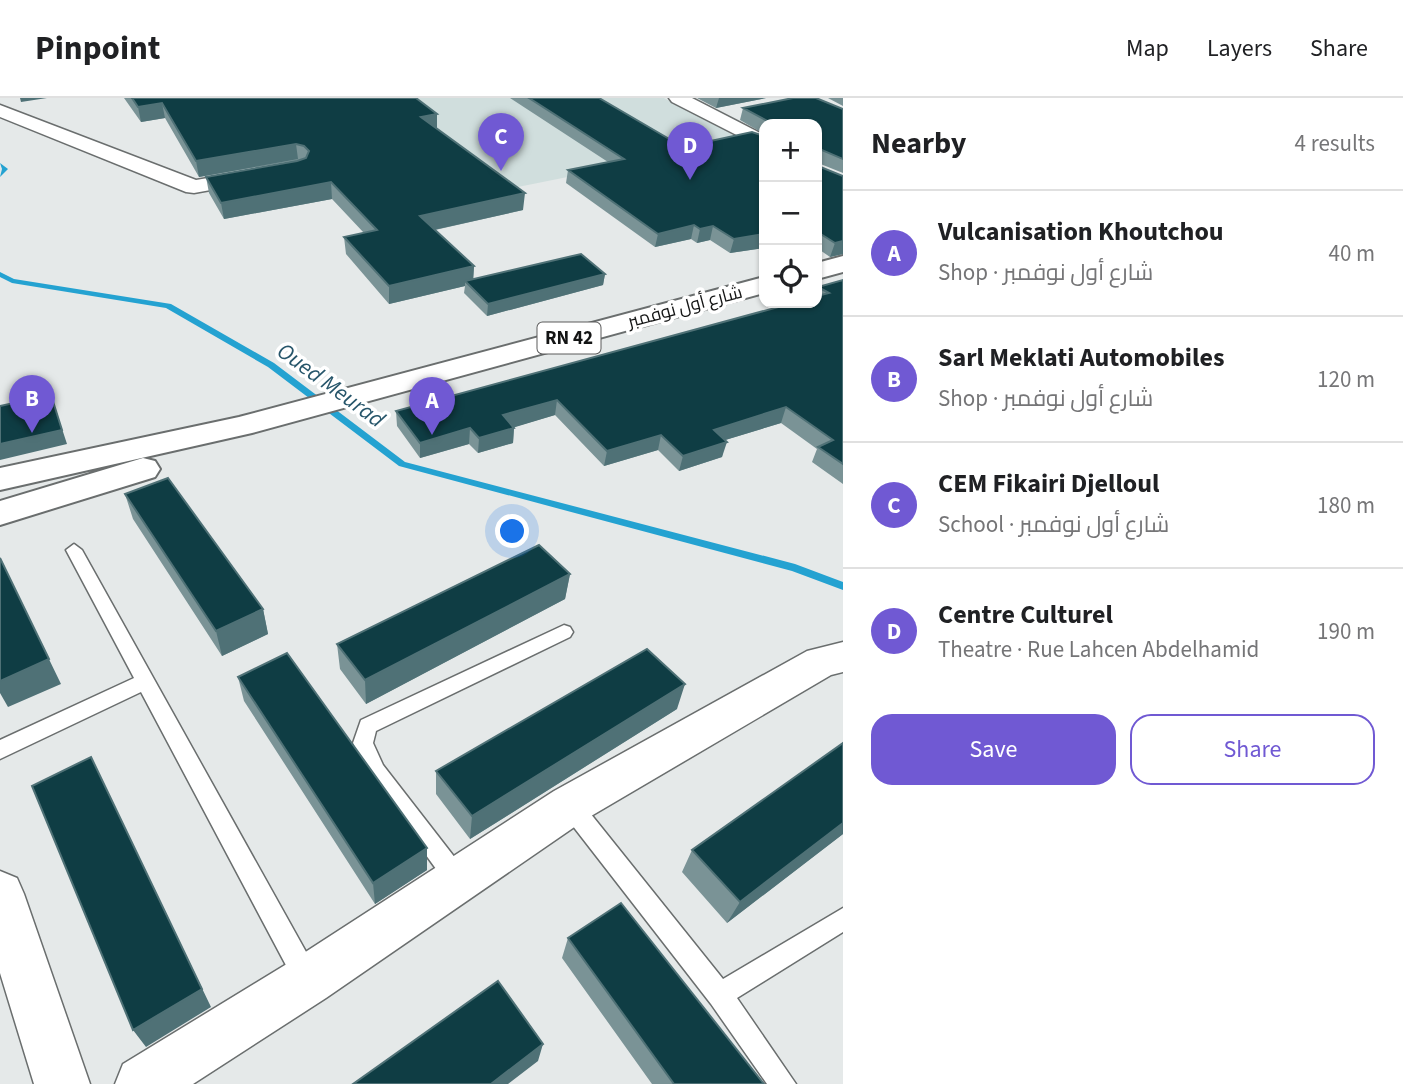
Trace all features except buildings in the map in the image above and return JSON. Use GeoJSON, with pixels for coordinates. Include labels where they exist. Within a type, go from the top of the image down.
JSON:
{"type":"FeatureCollection","features":[{"type":"Feature","properties":{"kind":"main road"},"geometry":{"type":"LineString","coordinates":[[822,270],[843,264]]}},
{"type":"Feature","properties":{"kind":"main road","name":"شارع أول نوفمبر"},"geometry":{"type":"LineString","coordinates":[[252,423],[759,286]]}},
{"type":"Feature","properties":{"kind":"main road","name":"RN 42"},"geometry":{"type":"LineString","coordinates":[[0,479],[137,446],[252,423]]}},
{"type":"Feature","properties":{"kind":"main road","name":"RN 42"},"geometry":{"type":"LineString","coordinates":[[0,513],[146,468],[252,423]]}},
{"type":"Feature","properties":{"kind":"street"},"geometry":{"type":"LineString","coordinates":[[678,98],[759,140]]}},
{"type":"Feature","properties":{"kind":"street"},"geometry":{"type":"LineString","coordinates":[[0,111],[194,187],[272,173]]}},
{"type":"Feature","properties":{"kind":"street"},"geometry":{"type":"LineString","coordinates":[[713,117],[739,111]]}},
{"type":"Feature","properties":{"kind":"street"},"geometry":{"type":"LineString","coordinates":[[143,1084],[308,980],[570,805],[821,662],[843,657]]}},
{"type":"Feature","properties":{"kind":"street"},"geometry":{"type":"LineString","coordinates":[[0,894],[62,1084]]}},
{"type":"Feature","properties":{"kind":"lane"},"geometry":{"type":"LineString","coordinates":[[74,550],[308,980]]}},
{"type":"Feature","properties":{"kind":"lane"},"geometry":{"type":"LineString","coordinates":[[457,880],[376,771],[363,743],[368,726],[564,632]]}},
{"type":"Feature","properties":{"kind":"lane"},"geometry":{"type":"LineString","coordinates":[[0,750],[145,681]]}},
{"type":"Feature","properties":{"kind":"lane"},"geometry":{"type":"LineString","coordinates":[[570,805],[720,995],[783,1084]]}},
{"type":"Feature","properties":{"kind":"lane"},"geometry":{"type":"LineString","coordinates":[[720,995],[843,919]]}},
{"type":"Feature","properties":{"kind":"shaded area"},"geometry":{"type":"Polygon","coordinates":[[[247,98],[664,98],[746,141],[443,202],[247,98]]]}},
{"type":"Feature","properties":{"kind":"waterway","name":"Oued Meurad"},"geometry":{"type":"LineString","coordinates":[[0,165],[5,169],[0,175]]}},
{"type":"Feature","properties":{"kind":"waterway","name":"Oued Meurad"},"geometry":{"type":"LineString","coordinates":[[0,274],[12,281],[168,306],[271,365],[402,464],[795,568],[843,586]]}},
{"type":"Feature","properties":{"kind":"place","name":"CEM Fikairi Djelloul"},"geometry":{"type":"Point","coordinates":[501,171]}},
{"type":"Feature","properties":{"kind":"place","name":"Centre Culturel"},"geometry":{"type":"Point","coordinates":[690,180]}},
{"type":"Feature","properties":{"kind":"place","name":"Sarl Meklati Automobiles"},"geometry":{"type":"Point","coordinates":[32,433]}},
{"type":"Feature","properties":{"kind":"place","name":"Vulcanisation Khoutchou"},"geometry":{"type":"Point","coordinates":[432,435]}}]}
